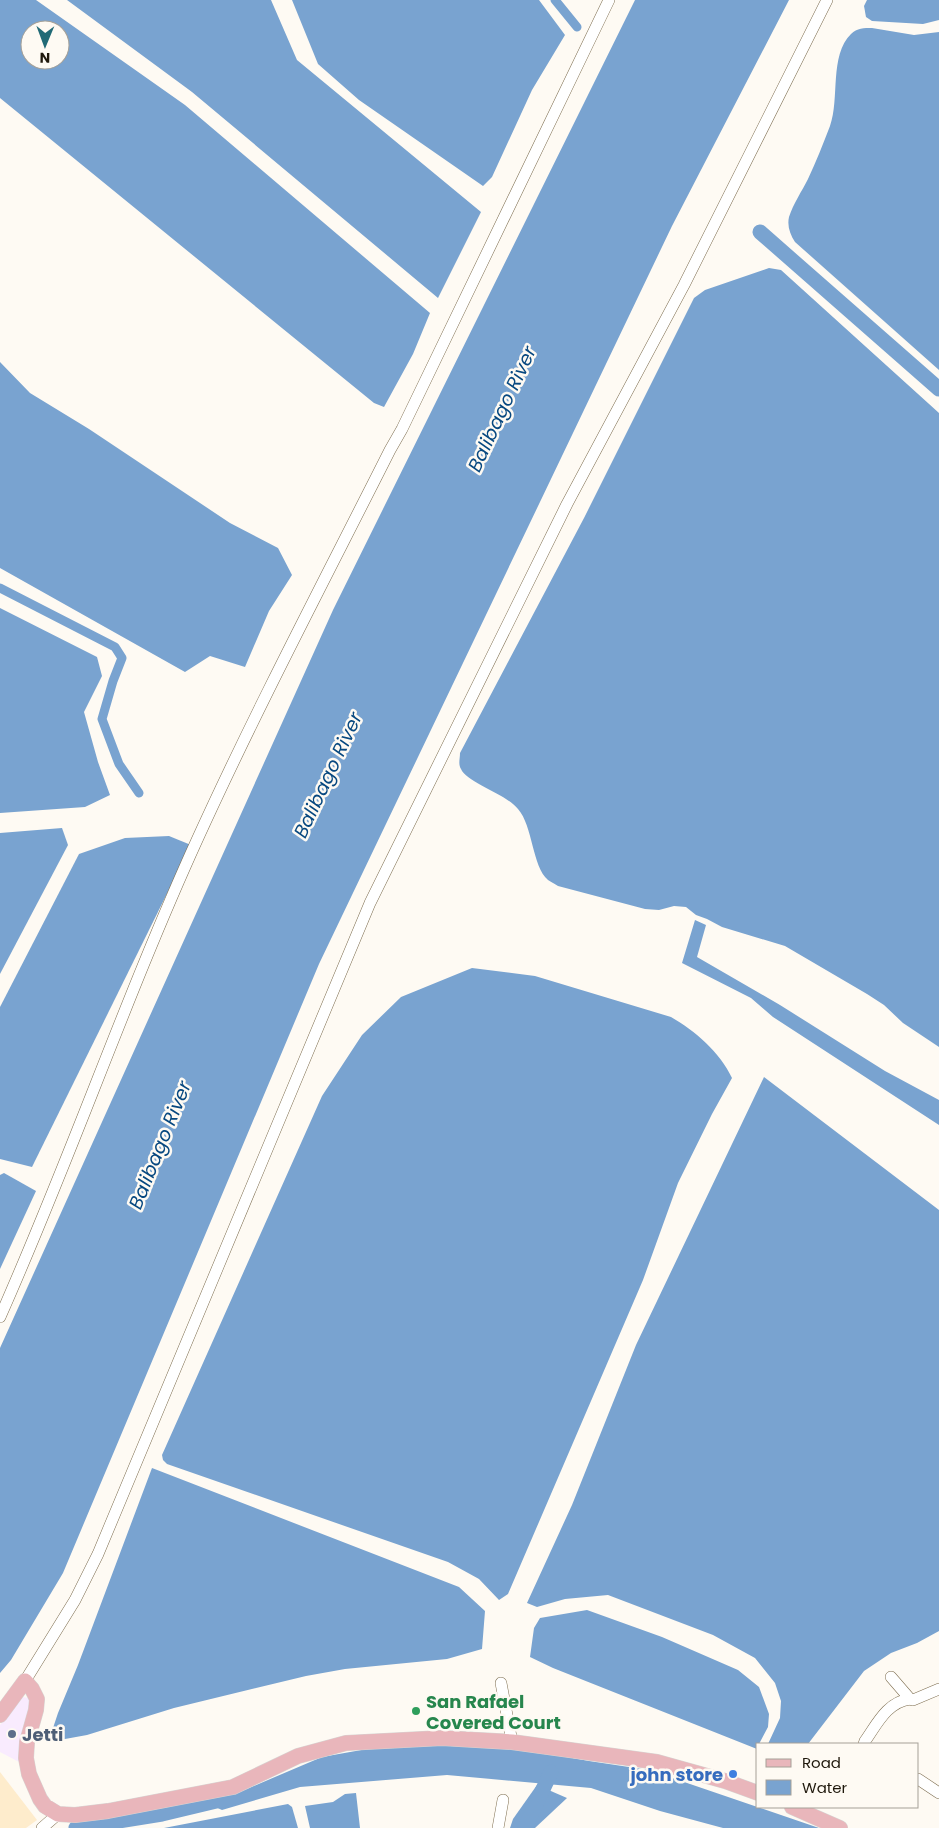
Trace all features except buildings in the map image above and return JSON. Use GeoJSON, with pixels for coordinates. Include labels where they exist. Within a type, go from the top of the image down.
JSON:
{"type":"FeatureCollection","features":[{"type":"Feature","properties":{"kind":"main road"},"geometry":{"type":"LineString","coordinates":[[0,1715],[25,1682],[32,1689],[37,1699],[36,1710],[27,1742],[26,1758],[29,1774],[45,1806],[58,1814],[75,1815],[108,1811],[233,1787],[298,1756],[346,1743],[442,1738],[512,1742],[657,1762],[725,1781],[756,1792]]}},
{"type":"Feature","properties":{"kind":"main road"},"geometry":{"type":"LineString","coordinates":[[794,1808],[840,1828]]}},
{"type":"Feature","properties":{"kind":"street"},"geometry":{"type":"LineString","coordinates":[[0,1317],[27,1256],[110,1046],[198,839],[253,721],[402,429],[609,0]]}},
{"type":"Feature","properties":{"kind":"street"},"geometry":{"type":"LineString","coordinates":[[25,1682],[76,1600],[98,1554],[370,903],[567,504],[684,285],[827,0]]}},
{"type":"Feature","properties":{"kind":"street"},"geometry":{"type":"LineString","coordinates":[[891,1677],[910,1699]]}},
{"type":"Feature","properties":{"kind":"street"},"geometry":{"type":"LineString","coordinates":[[501,1683],[512,1742]]}},
{"type":"Feature","properties":{"kind":"street"},"geometry":{"type":"LineString","coordinates":[[864,1743],[887,1710],[897,1703],[939,1689]]}},
{"type":"Feature","properties":{"kind":"street"},"geometry":{"type":"LineString","coordinates":[[919,1780],[939,1792]]}},
{"type":"Feature","properties":{"kind":"street"},"geometry":{"type":"LineString","coordinates":[[498,1828],[503,1800]]}},
{"type":"Feature","properties":{"kind":"street"},"geometry":{"type":"LineString","coordinates":[[42,1828],[58,1814]]}},
{"type":"Feature","properties":{"kind":"shaded area","name":"Jetti"},"geometry":{"type":"Polygon","coordinates":[[[23,1697],[31,1700],[21,1763],[0,1752],[0,1725],[23,1697]]]}},
{"type":"Feature","properties":{"kind":"shaded area"},"geometry":{"type":"Polygon","coordinates":[[[0,1772],[37,1820],[26,1828],[0,1828],[0,1772]]]}},
{"type":"Feature","properties":{"kind":"water"},"geometry":{"type":"Polygon","coordinates":[[[0,0],[36,0],[64,20],[20,20],[20,70],[70,70],[70,24],[185,105],[430,313],[413,354],[384,407],[374,403],[0,98],[0,0]]]}},
{"type":"Feature","properties":{"kind":"water"},"geometry":{"type":"Polygon","coordinates":[[[67,0],[271,0],[297,60],[481,212],[438,298],[192,92],[67,0]]]}},
{"type":"Feature","properties":{"kind":"water"},"geometry":{"type":"Polygon","coordinates":[[[292,0],[539,0],[565,35],[532,90],[492,177],[483,186],[359,100],[318,64],[292,0]]]}},
{"type":"Feature","properties":{"kind":"water","name":"Balibago River"},"geometry":{"type":"Polygon","coordinates":[[[635,0],[789,0],[672,226],[319,964],[63,1573],[11,1660],[0,1673],[0,1348],[333,610],[635,0]]]}},
{"type":"Feature","properties":{"kind":"water"},"geometry":{"type":"Polygon","coordinates":[[[867,0],[939,0],[939,20],[923,24],[872,21],[866,17],[864,6],[867,0]]]}},
{"type":"Feature","properties":{"kind":"water"},"geometry":{"type":"Polygon","coordinates":[[[863,28],[914,35],[939,32],[939,370],[795,242],[790,233],[788,220],[795,202],[811,173],[830,126],[833,115],[837,65],[844,43],[856,31],[863,28]]]}},
{"type":"Feature","properties":{"kind":"water"},"geometry":{"type":"Polygon","coordinates":[[[769,268],[781,270],[939,413],[939,1047],[903,1023],[884,1005],[785,946],[722,927],[696,915],[686,907],[674,906],[659,910],[645,909],[558,886],[548,880],[543,874],[535,856],[527,825],[518,809],[512,803],[471,779],[461,769],[460,765],[460,753],[584,518],[694,298],[705,290],[769,268]]]}},
{"type":"Feature","properties":{"kind":"water"},"geometry":{"type":"Polygon","coordinates":[[[0,362],[30,393],[89,429],[230,523],[278,548],[292,575],[269,611],[245,667],[210,656],[185,672],[0,568],[0,362]]]}},
{"type":"Feature","properties":{"kind":"water"},"geometry":{"type":"Polygon","coordinates":[[[0,608],[97,657],[102,676],[84,712],[98,762],[110,795],[85,807],[0,813],[0,608]]]}},
{"type":"Feature","properties":{"kind":"water"},"geometry":{"type":"Polygon","coordinates":[[[62,828],[68,845],[0,974],[0,833],[62,828]]]}},
{"type":"Feature","properties":{"kind":"water"},"geometry":{"type":"Polygon","coordinates":[[[169,836],[191,845],[32,1167],[0,1159],[0,1007],[79,854],[125,838],[169,836]]]}},
{"type":"Feature","properties":{"kind":"water"},"geometry":{"type":"Polygon","coordinates":[[[695,920],[706,925],[697,957],[780,1005],[885,1071],[939,1100],[939,1125],[773,1017],[751,998],[682,963],[695,920]]]}},
{"type":"Feature","properties":{"kind":"water"},"geometry":{"type":"Polygon","coordinates":[[[472,968],[535,976],[671,1017],[689,1029],[714,1051],[732,1078],[678,1183],[643,1280],[508,1594],[499,1600],[479,1579],[448,1562],[167,1464],[163,1460],[162,1455],[322,1096],[362,1035],[401,997],[472,968]]]}},
{"type":"Feature","properties":{"kind":"water"},"geometry":{"type":"Polygon","coordinates":[[[764,1077],[939,1210],[939,1631],[917,1643],[891,1653],[864,1671],[809,1743],[768,1743],[780,1718],[781,1701],[775,1683],[755,1658],[713,1635],[608,1595],[565,1599],[537,1607],[527,1603],[572,1505],[636,1345],[764,1077]]]}},
{"type":"Feature","properties":{"kind":"water"},"geometry":{"type":"Polygon","coordinates":[[[4,1173],[36,1191],[0,1269],[0,1175],[4,1173]]]}},
{"type":"Feature","properties":{"kind":"water"},"geometry":{"type":"Polygon","coordinates":[[[152,1468],[459,1587],[485,1611],[482,1649],[447,1659],[345,1669],[306,1676],[174,1708],[87,1735],[49,1740],[152,1468]]]}},
{"type":"Feature","properties":{"kind":"water"},"geometry":{"type":"Polygon","coordinates":[[[587,1610],[662,1637],[738,1670],[759,1687],[769,1714],[768,1727],[760,1743],[756,1743],[756,1749],[553,1668],[530,1657],[534,1628],[540,1618],[587,1610]]]}},
{"type":"Feature","properties":{"kind":"water"},"geometry":{"type":"Polygon","coordinates":[[[464,1743],[523,1749],[649,1770],[819,1828],[723,1828],[660,1811],[591,1788],[447,1775],[300,1787],[222,1810],[204,1802],[235,1794],[322,1757],[367,1749],[464,1743]]]}},
{"type":"Feature","properties":{"kind":"water"},"geometry":{"type":"Polygon","coordinates":[[[537,1785],[567,1798],[535,1828],[510,1828],[513,1819],[537,1785]]]}},
{"type":"Feature","properties":{"kind":"water"},"geometry":{"type":"Polygon","coordinates":[[[356,1793],[360,1828],[310,1828],[305,1806],[333,1802],[345,1794],[356,1793]]]}},
{"type":"Feature","properties":{"kind":"water"},"geometry":{"type":"Polygon","coordinates":[[[288,1804],[292,1807],[298,1828],[164,1828],[288,1804]]]}},
{"type":"Feature","properties":{"kind":"waterway"},"geometry":{"type":"LineString","coordinates":[[555,0],[577,27]]}},
{"type":"Feature","properties":{"kind":"waterway"},"geometry":{"type":"LineString","coordinates":[[760,232],[939,389]]}},
{"type":"Feature","properties":{"kind":"waterway"},"geometry":{"type":"LineString","coordinates":[[0,588],[115,647],[122,658],[102,719],[119,764],[139,793]]}},
{"type":"Feature","properties":{"kind":"waterway"},"geometry":{"type":"LineString","coordinates":[[525,1828],[551,1772]]}},
{"type":"Feature","properties":{"kind":"waterway"},"geometry":{"type":"LineString","coordinates":[[76,1828],[162,1814],[229,1798]]}},
{"type":"Feature","properties":{"kind":"place","name":"San Rafael Covered Court"},"geometry":{"type":"Point","coordinates":[416,1711]}},
{"type":"Feature","properties":{"kind":"place","name":"Jetti"},"geometry":{"type":"Point","coordinates":[12,1734]}},
{"type":"Feature","properties":{"kind":"place","name":"john store"},"geometry":{"type":"Point","coordinates":[733,1774]}}]}
